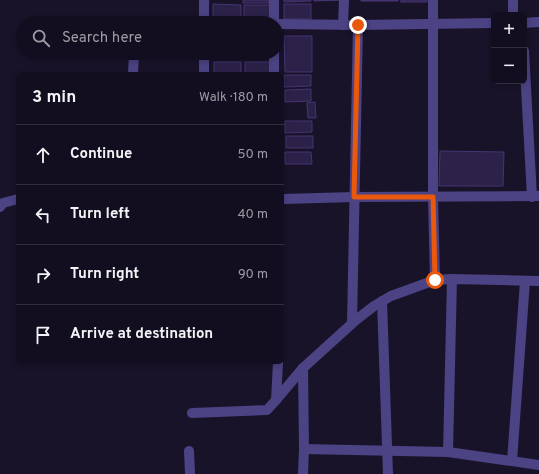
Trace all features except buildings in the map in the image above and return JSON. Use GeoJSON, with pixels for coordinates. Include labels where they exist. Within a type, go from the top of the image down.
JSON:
{"type":"FeatureCollection","features":[{"type":"Feature","properties":{"kind":"street"},"geometry":{"type":"LineString","coordinates":[[204,0],[204,16]]}},
{"type":"Feature","properties":{"kind":"street"},"geometry":{"type":"LineString","coordinates":[[274,0],[274,16]]}},
{"type":"Feature","properties":{"kind":"street"},"geometry":{"type":"LineString","coordinates":[[343,25],[344,0]]}},
{"type":"Feature","properties":{"kind":"street"},"geometry":{"type":"LineString","coordinates":[[433,0],[433,197],[435,280]]}},
{"type":"Feature","properties":{"kind":"street"},"geometry":{"type":"LineString","coordinates":[[513,0],[513,12]]}},
{"type":"Feature","properties":{"kind":"street"},"geometry":{"type":"LineString","coordinates":[[527,23],[539,22]]}},
{"type":"Feature","properties":{"kind":"street"},"geometry":{"type":"LineString","coordinates":[[284,24],[358,25],[491,23]]}},
{"type":"Feature","properties":{"kind":"street"},"geometry":{"type":"LineString","coordinates":[[352,324],[358,25]]}},
{"type":"Feature","properties":{"kind":"street"},"geometry":{"type":"LineString","coordinates":[[134,60],[134,72]]}},
{"type":"Feature","properties":{"kind":"street"},"geometry":{"type":"LineString","coordinates":[[204,60],[204,72]]}},
{"type":"Feature","properties":{"kind":"street"},"geometry":{"type":"LineString","coordinates":[[274,60],[274,72]]}},
{"type":"Feature","properties":{"kind":"street"},"geometry":{"type":"LineString","coordinates":[[284,199],[354,197],[535,197],[527,84]]}},
{"type":"Feature","properties":{"kind":"street"},"geometry":{"type":"LineString","coordinates":[[0,207],[2,203],[16,200]]}},
{"type":"Feature","properties":{"kind":"street"},"geometry":{"type":"LineString","coordinates":[[448,452],[452,278]]}},
{"type":"Feature","properties":{"kind":"street"},"geometry":{"type":"LineString","coordinates":[[192,413],[267,410],[303,368],[352,324],[374,306],[390,296],[435,280],[452,278],[539,281]]}},
{"type":"Feature","properties":{"kind":"street"},"geometry":{"type":"LineString","coordinates":[[512,461],[525,281]]}},
{"type":"Feature","properties":{"kind":"street"},"geometry":{"type":"LineString","coordinates":[[382,301],[388,474]]}},
{"type":"Feature","properties":{"kind":"street"},"geometry":{"type":"LineString","coordinates":[[276,400],[278,364]]}},
{"type":"Feature","properties":{"kind":"street"},"geometry":{"type":"LineString","coordinates":[[303,368],[303,474]]}},
{"type":"Feature","properties":{"kind":"street"},"geometry":{"type":"LineString","coordinates":[[304,448],[448,452],[539,465]]}},
{"type":"Feature","properties":{"kind":"street"},"geometry":{"type":"LineString","coordinates":[[189,451],[190,474]]}},
{"type":"Feature","properties":{"kind":"route"},"geometry":{"type":"LineString","coordinates":[[358,25],[354,197],[433,197],[435,280]]}}]}
